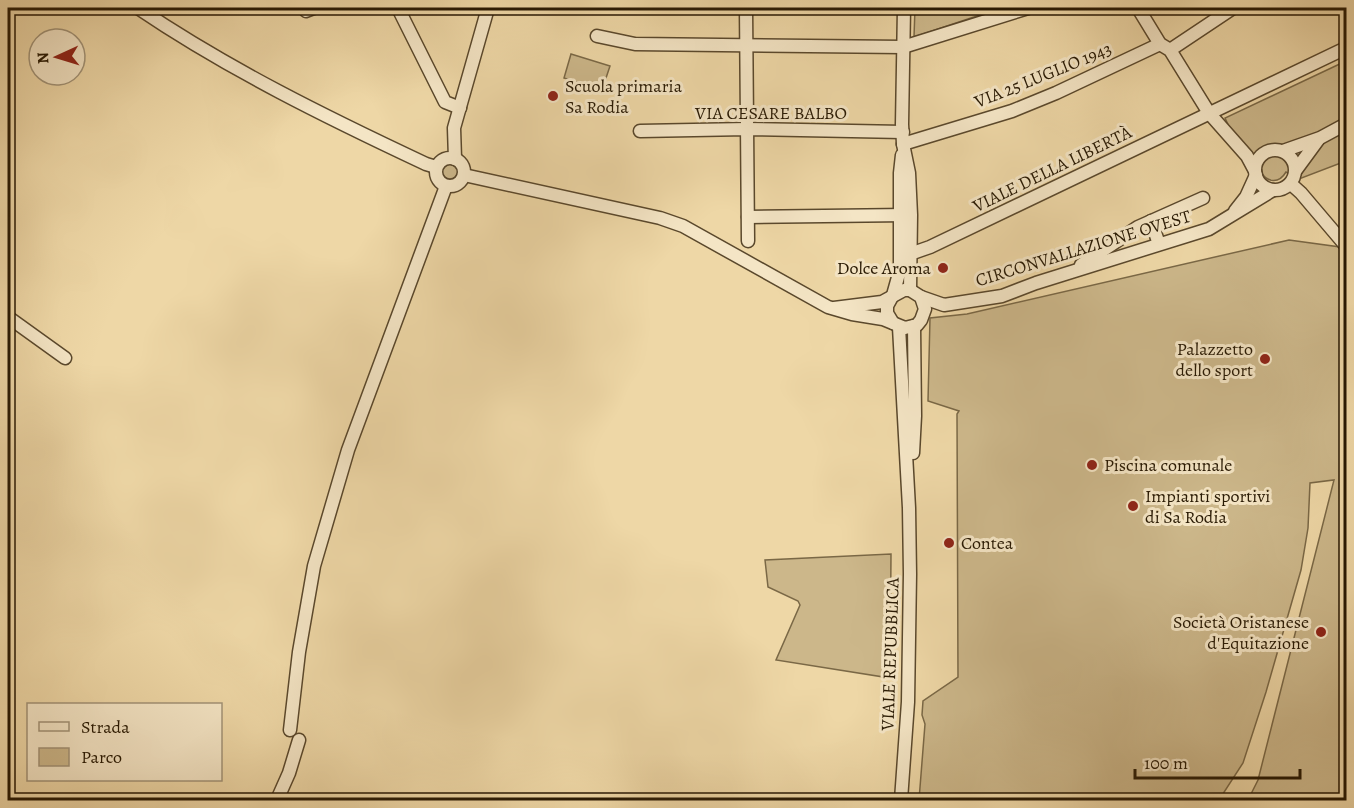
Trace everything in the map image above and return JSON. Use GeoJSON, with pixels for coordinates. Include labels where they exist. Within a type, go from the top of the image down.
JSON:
{"type":"FeatureCollection","features":[{"type":"Feature","properties":{"kind":"street"},"geometry":{"type":"LineString","coordinates":[[138,8],[172,31],[326,117],[436,167]]}},
{"type":"Feature","properties":{"kind":"street"},"geometry":{"type":"LineString","coordinates":[[398,8],[445,102],[460,108]]}},
{"type":"Feature","properties":{"kind":"street"},"geometry":{"type":"LineString","coordinates":[[455,159],[454,128],[488,8]]}},
{"type":"Feature","properties":{"kind":"street"},"geometry":{"type":"LineString","coordinates":[[746,8],[748,241]]}},
{"type":"Feature","properties":{"kind":"street"},"geometry":{"type":"LineString","coordinates":[[896,325],[887,313],[887,306],[893,295],[900,270],[909,173],[903,138],[904,8]]}},
{"type":"Feature","properties":{"kind":"street"},"geometry":{"type":"LineString","coordinates":[[597,36],[635,44],[903,47],[1028,8]]}},
{"type":"Feature","properties":{"kind":"street"},"geometry":{"type":"LineString","coordinates":[[1138,8],[1209,113],[1247,156],[1263,187],[1273,190],[1282,189],[1291,184],[1296,170],[1320,138]]}},
{"type":"Feature","properties":{"kind":"street","name":"VIA 25 LUGLIO 1943"},"geometry":{"type":"LineString","coordinates":[[903,138],[1012,111],[1165,47],[1233,8]]}},
{"type":"Feature","properties":{"kind":"street","name":"VIALE DELLA LIBERTÀ"},"geometry":{"type":"LineString","coordinates":[[910,254],[930,247],[1347,48]]}},
{"type":"Feature","properties":{"kind":"street"},"geometry":{"type":"LineString","coordinates":[[1283,151],[1320,138],[1347,124]]}},
{"type":"Feature","properties":{"kind":"street","name":"VIA CESARE BALBO"},"geometry":{"type":"LineString","coordinates":[[640,131],[747,129],[903,138]]}},
{"type":"Feature","properties":{"kind":"street"},"geometry":{"type":"LineString","coordinates":[[1228,136],[1250,148],[1266,152]]}},
{"type":"Feature","properties":{"kind":"street"},"geometry":{"type":"LineString","coordinates":[[1255,173],[1259,158],[1275,149],[1283,151],[1294,160],[1296,170]]}},
{"type":"Feature","properties":{"kind":"street"},"geometry":{"type":"LineString","coordinates":[[455,159],[463,165],[464,175],[456,185],[446,186],[438,180],[436,167],[443,160],[455,159]]}},
{"type":"Feature","properties":{"kind":"street","name":"CIRCONVALLAZIONE OVEST"},"geometry":{"type":"LineString","coordinates":[[1231,217],[1246,197],[1255,173]]}},
{"type":"Feature","properties":{"kind":"street"},"geometry":{"type":"LineString","coordinates":[[464,175],[683,225],[831,307],[852,314],[883,319],[905,328],[918,323],[925,309],[915,294],[905,215]]}},
{"type":"Feature","properties":{"kind":"street"},"geometry":{"type":"LineString","coordinates":[[1291,184],[1347,246]]}},
{"type":"Feature","properties":{"kind":"street"},"geometry":{"type":"LineString","coordinates":[[290,730],[299,652],[314,566],[348,450],[446,186]]}},
{"type":"Feature","properties":{"kind":"street","name":"CIRCONVALLAZIONE OVEST"},"geometry":{"type":"LineString","coordinates":[[918,323],[944,305],[1002,296],[1070,272],[1209,229],[1273,190]]}},
{"type":"Feature","properties":{"kind":"street"},"geometry":{"type":"LineString","coordinates":[[1070,272],[1138,226],[1203,198]]}},
{"type":"Feature","properties":{"kind":"street"},"geometry":{"type":"LineString","coordinates":[[748,217],[905,215]]}},
{"type":"Feature","properties":{"kind":"street"},"geometry":{"type":"LineString","coordinates":[[1151,221],[1159,244]]}},
{"type":"Feature","properties":{"kind":"street"},"geometry":{"type":"LineString","coordinates":[[831,307],[882,302],[898,292],[915,294]]}},
{"type":"Feature","properties":{"kind":"street","name":"CIRCONVALLAZIONE OVEST"},"geometry":{"type":"LineString","coordinates":[[915,294],[944,305]]}},
{"type":"Feature","properties":{"kind":"street"},"geometry":{"type":"LineString","coordinates":[[8,317],[65,358]]}},
{"type":"Feature","properties":{"kind":"street","name":"VIALE REPUBBLICA"},"geometry":{"type":"LineString","coordinates":[[900,801],[908,702],[909,508],[918,323]]}},
{"type":"Feature","properties":{"kind":"street","name":"VIALE REPUBBLICA"},"geometry":{"type":"LineString","coordinates":[[896,325],[909,508]]}},
{"type":"Feature","properties":{"kind":"street"},"geometry":{"type":"LineString","coordinates":[[277,801],[299,740]]}},
{"type":"Feature","properties":{"kind":"green space"},"geometry":{"type":"Polygon","coordinates":[[[915,8],[1001,8],[914,37],[915,8]]]}},
{"type":"Feature","properties":{"kind":"green space"},"geometry":{"type":"Polygon","coordinates":[[[571,54],[610,66],[602,90],[564,78],[571,54]]]}},
{"type":"Feature","properties":{"kind":"green space"},"geometry":{"type":"Polygon","coordinates":[[[1346,61],[1346,161],[1299,179],[1286,172],[1280,179],[1269,180],[1260,171],[1262,159],[1238,146],[1225,118],[1346,61]]]}},
{"type":"Feature","properties":{"kind":"green space"},"geometry":{"type":"Polygon","coordinates":[[[446,161],[454,161],[459,166],[457,177],[446,179],[441,174],[441,166],[446,161]]]}},
{"type":"Feature","properties":{"kind":"green space","name":"Impianti sportivi di Sa Rodia"},"geometry":{"type":"Polygon","coordinates":[[[1289,240],[1340,247],[1346,325],[1346,800],[1248,800],[1258,780],[1334,480],[1310,483],[1308,528],[1301,570],[1266,692],[1243,763],[1219,800],[919,800],[925,724],[922,715],[923,701],[958,677],[957,414],[959,411],[928,401],[930,318],[967,314],[1289,240]]]}},
{"type":"Feature","properties":{"kind":"green space"},"geometry":{"type":"Polygon","coordinates":[[[891,554],[890,678],[776,660],[800,605],[798,601],[768,587],[765,560],[891,554]]]}},
{"type":"Feature","properties":{"kind":"place","name":"Scuola primaria Sa Rodia"},"geometry":{"type":"Point","coordinates":[553,96]}},
{"type":"Feature","properties":{"kind":"place","name":"Dolce Aroma"},"geometry":{"type":"Point","coordinates":[943,268]}},
{"type":"Feature","properties":{"kind":"place","name":"Palazzetto dello sport"},"geometry":{"type":"Point","coordinates":[1265,359]}},
{"type":"Feature","properties":{"kind":"place","name":"Piscina comunale"},"geometry":{"type":"Point","coordinates":[1092,465]}},
{"type":"Feature","properties":{"kind":"place","name":"Impianti sportivi di Sa Rodia"},"geometry":{"type":"Point","coordinates":[1133,506]}},
{"type":"Feature","properties":{"kind":"place","name":"Contea"},"geometry":{"type":"Point","coordinates":[949,543]}},
{"type":"Feature","properties":{"kind":"place","name":"Società Oristanese d'Equitazione"},"geometry":{"type":"Point","coordinates":[1321,632]}}]}
